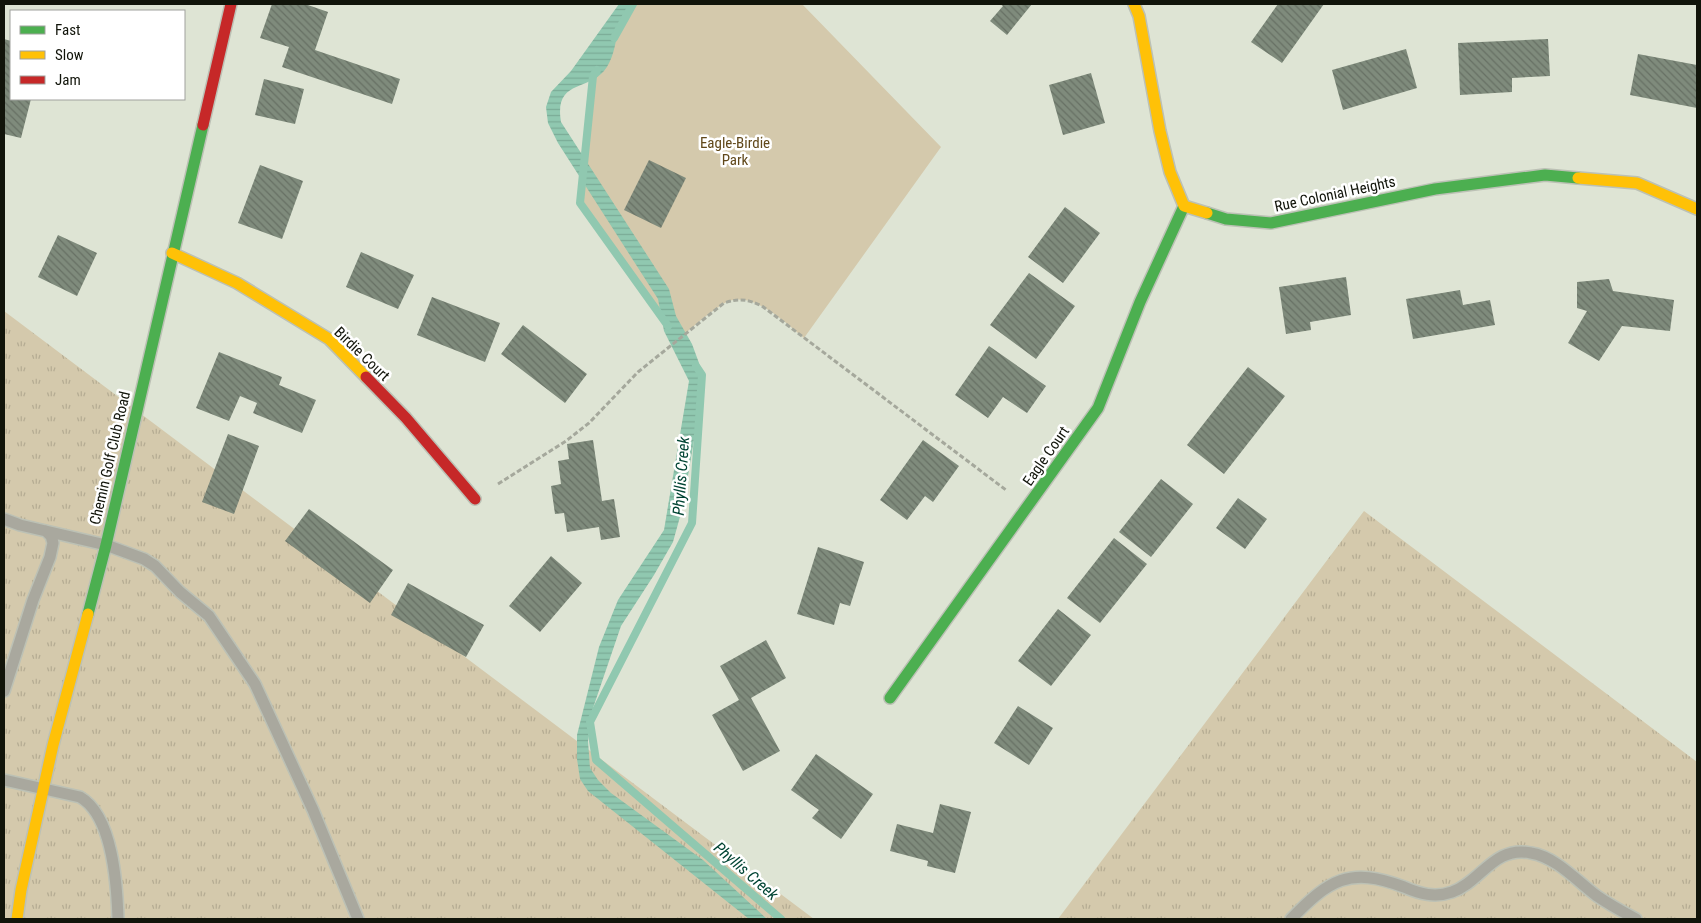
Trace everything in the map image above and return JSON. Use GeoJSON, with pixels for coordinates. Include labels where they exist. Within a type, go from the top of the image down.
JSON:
{"type":"FeatureCollection","features":[{"type":"Feature","properties":{"kind":"street","name":"Chemin Golf Club Road"},"geometry":{"type":"LineString","coordinates":[[17,919],[21,890],[52,745],[106,545],[172,252],[231,4]]}},
{"type":"Feature","properties":{"kind":"street"},"geometry":{"type":"LineString","coordinates":[[1134,4],[1139,16],[1160,131],[1170,172],[1184,206]]}},
{"type":"Feature","properties":{"kind":"street","name":"Rue Colonial Heights"},"geometry":{"type":"LineString","coordinates":[[1184,206],[1226,219],[1270,223],[1435,189],[1545,176],[1637,184],[1697,208]]}},
{"type":"Feature","properties":{"kind":"street","name":"Eagle Court"},"geometry":{"type":"LineString","coordinates":[[890,698],[1098,408],[1140,302],[1184,206]]}},
{"type":"Feature","properties":{"kind":"street","name":"Birdie Court"},"geometry":{"type":"LineString","coordinates":[[172,252],[236,283],[329,339],[406,418],[475,499]]}},
{"type":"Feature","properties":{"kind":"lane"},"geometry":{"type":"LineString","coordinates":[[4,519],[20,525],[106,545],[144,559],[155,566],[180,592],[209,616],[255,684],[313,810],[358,919]]}},
{"type":"Feature","properties":{"kind":"lane"},"geometry":{"type":"LineString","coordinates":[[4,691],[33,600],[50,557],[53,543],[51,536],[46,531]]}},
{"type":"Feature","properties":{"kind":"lane"},"geometry":{"type":"LineString","coordinates":[[4,780],[80,796],[95,809],[115,865],[118,889],[118,919]]}},
{"type":"Feature","properties":{"kind":"lane"},"geometry":{"type":"LineString","coordinates":[[1290,919],[1319,892],[1349,878],[1364,876],[1382,879],[1417,893],[1430,896],[1442,895],[1454,892],[1507,853],[1517,852],[1541,855],[1556,864],[1599,897],[1636,919]]}},
{"type":"Feature","properties":{"kind":"path"},"geometry":{"type":"LineString","coordinates":[[475,499],[566,441],[588,423],[638,372],[724,303],[737,299],[751,300],[762,306],[1028,507]]}},
{"type":"Feature","properties":{"kind":"green space","name":"Eagle-Birdie Park"},"geometry":{"type":"Polygon","coordinates":[[[636,4],[802,4],[941,147],[804,338],[777,316],[755,303],[733,300],[717,308],[677,340],[580,203],[593,76],[636,4]]]}},
{"type":"Feature","properties":{"kind":"green space"},"geometry":{"type":"Polygon","coordinates":[[[4,311],[814,919],[4,919],[4,311]]]}},
{"type":"Feature","properties":{"kind":"green space"},"geometry":{"type":"Polygon","coordinates":[[[1364,511],[1697,762],[1697,919],[1058,919],[1364,511]]]}},
{"type":"Feature","properties":{"kind":"water"},"geometry":{"type":"Polygon","coordinates":[[[619,4],[638,4],[626,13],[621,20],[612,57],[604,71],[589,82],[574,88],[562,99],[560,109],[561,122],[669,289],[676,316],[692,344],[699,363],[703,385],[683,506],[673,542],[621,626],[593,708],[588,741],[590,768],[598,780],[611,793],[703,860],[767,919],[749,919],[588,791],[580,779],[577,759],[577,735],[599,647],[618,600],[664,530],[689,381],[664,331],[658,299],[558,143],[548,123],[546,107],[551,92],[571,71],[619,4]]]}},
{"type":"Feature","properties":{"kind":"building"},"geometry":{"type":"Polygon","coordinates":[[[272,4],[305,4],[328,12],[315,50],[400,79],[392,104],[282,67],[289,47],[260,38],[272,4]]]}},
{"type":"Feature","properties":{"kind":"building"},"geometry":{"type":"Polygon","coordinates":[[[1000,4],[1032,4],[1007,35],[990,21],[1003,6],[1000,4]]]}},
{"type":"Feature","properties":{"kind":"building"},"geometry":{"type":"Polygon","coordinates":[[[1278,4],[1324,4],[1282,63],[1251,42],[1278,4]]]}},
{"type":"Feature","properties":{"kind":"building"},"geometry":{"type":"Polygon","coordinates":[[[4,39],[10,41],[10,100],[31,100],[21,138],[4,134],[4,39]]]}},
{"type":"Feature","properties":{"kind":"building"},"geometry":{"type":"Polygon","coordinates":[[[1548,39],[1550,76],[1512,78],[1512,92],[1460,95],[1458,43],[1548,39]]]}},
{"type":"Feature","properties":{"kind":"building"},"geometry":{"type":"Polygon","coordinates":[[[1406,49],[1417,88],[1343,110],[1332,70],[1406,49]]]}},
{"type":"Feature","properties":{"kind":"building"},"geometry":{"type":"Polygon","coordinates":[[[1638,54],[1697,65],[1697,108],[1630,95],[1638,54]]]}},
{"type":"Feature","properties":{"kind":"building"},"geometry":{"type":"Polygon","coordinates":[[[1091,73],[1105,123],[1063,135],[1049,85],[1091,73]]]}},
{"type":"Feature","properties":{"kind":"building"},"geometry":{"type":"Polygon","coordinates":[[[264,79],[304,89],[295,124],[255,115],[264,79]]]}},
{"type":"Feature","properties":{"kind":"building"},"geometry":{"type":"Polygon","coordinates":[[[649,160],[686,178],[661,228],[624,210],[649,160]]]}},
{"type":"Feature","properties":{"kind":"building"},"geometry":{"type":"Polygon","coordinates":[[[260,165],[303,181],[282,239],[238,223],[260,165]]]}},
{"type":"Feature","properties":{"kind":"building"},"geometry":{"type":"Polygon","coordinates":[[[1065,207],[1100,233],[1063,283],[1028,257],[1065,207]]]}},
{"type":"Feature","properties":{"kind":"building"},"geometry":{"type":"Polygon","coordinates":[[[58,235],[97,253],[77,296],[38,277],[58,235]]]}},
{"type":"Feature","properties":{"kind":"building"},"geometry":{"type":"Polygon","coordinates":[[[361,252],[414,275],[398,309],[346,287],[361,252]]]}},
{"type":"Feature","properties":{"kind":"building"},"geometry":{"type":"Polygon","coordinates":[[[1029,273],[1075,306],[1036,359],[990,325],[1029,273]]]}},
{"type":"Feature","properties":{"kind":"building"},"geometry":{"type":"Polygon","coordinates":[[[1346,277],[1351,315],[1310,322],[1311,330],[1286,334],[1279,287],[1346,277]]]}},
{"type":"Feature","properties":{"kind":"building"},"geometry":{"type":"Polygon","coordinates":[[[1609,279],[1613,291],[1674,300],[1670,331],[1622,326],[1599,361],[1568,343],[1587,311],[1577,308],[1577,282],[1609,279]]]}},
{"type":"Feature","properties":{"kind":"building"},"geometry":{"type":"Polygon","coordinates":[[[1460,290],[1463,305],[1490,300],[1495,325],[1413,339],[1406,299],[1460,290]]]}},
{"type":"Feature","properties":{"kind":"building"},"geometry":{"type":"Polygon","coordinates":[[[432,297],[500,323],[485,362],[417,335],[432,297]]]}},
{"type":"Feature","properties":{"kind":"building"},"geometry":{"type":"Polygon","coordinates":[[[523,325],[587,374],[565,403],[501,354],[523,325]]]}},
{"type":"Feature","properties":{"kind":"building"},"geometry":{"type":"Polygon","coordinates":[[[989,346],[1046,386],[1027,413],[1003,397],[988,418],[955,395],[989,346]]]}},
{"type":"Feature","properties":{"kind":"building"},"geometry":{"type":"Polygon","coordinates":[[[219,352],[282,377],[279,385],[316,400],[302,433],[253,413],[257,403],[240,396],[229,421],[196,408],[219,352]]]}},
{"type":"Feature","properties":{"kind":"building"},"geometry":{"type":"Polygon","coordinates":[[[1248,367],[1285,396],[1224,474],[1187,445],[1248,367]]]}},
{"type":"Feature","properties":{"kind":"building"},"geometry":{"type":"Polygon","coordinates":[[[228,434],[259,446],[234,514],[202,502],[228,434]]]}},
{"type":"Feature","properties":{"kind":"building"},"geometry":{"type":"Polygon","coordinates":[[[593,440],[602,501],[614,499],[620,537],[601,540],[599,527],[567,532],[564,513],[555,514],[551,486],[561,484],[558,461],[569,459],[567,444],[593,440]]]}},
{"type":"Feature","properties":{"kind":"building"},"geometry":{"type":"Polygon","coordinates":[[[923,440],[959,466],[933,502],[925,496],[907,520],[880,500],[923,440]]]}},
{"type":"Feature","properties":{"kind":"building"},"geometry":{"type":"Polygon","coordinates":[[[1161,479],[1193,504],[1151,557],[1119,532],[1161,479]]]}},
{"type":"Feature","properties":{"kind":"building"},"geometry":{"type":"Polygon","coordinates":[[[1238,498],[1267,519],[1245,549],[1216,528],[1238,498]]]}},
{"type":"Feature","properties":{"kind":"building"},"geometry":{"type":"Polygon","coordinates":[[[309,509],[393,570],[370,603],[285,541],[309,509]]]}},
{"type":"Feature","properties":{"kind":"building"},"geometry":{"type":"Polygon","coordinates":[[[1114,538],[1147,564],[1100,623],[1067,598],[1114,538]]]}},
{"type":"Feature","properties":{"kind":"building"},"geometry":{"type":"Polygon","coordinates":[[[818,547],[864,562],[850,606],[840,603],[834,625],[797,614],[818,547]]]}},
{"type":"Feature","properties":{"kind":"building"},"geometry":{"type":"Polygon","coordinates":[[[551,556],[582,583],[540,632],[509,606],[551,556]]]}},
{"type":"Feature","properties":{"kind":"building"},"geometry":{"type":"Polygon","coordinates":[[[408,583],[484,625],[466,657],[391,615],[408,583]]]}},
{"type":"Feature","properties":{"kind":"building"},"geometry":{"type":"Polygon","coordinates":[[[1058,609],[1091,635],[1051,686],[1018,661],[1058,609]]]}},
{"type":"Feature","properties":{"kind":"building"},"geometry":{"type":"Polygon","coordinates":[[[766,640],[786,678],[751,698],[780,751],[743,771],[712,715],[739,700],[720,666],[766,640]]]}},
{"type":"Feature","properties":{"kind":"building"},"geometry":{"type":"Polygon","coordinates":[[[1018,706],[1053,728],[1029,765],[994,743],[1018,706]]]}},
{"type":"Feature","properties":{"kind":"building"},"geometry":{"type":"Polygon","coordinates":[[[816,754],[873,794],[841,839],[812,818],[819,810],[791,790],[816,754]]]}},
{"type":"Feature","properties":{"kind":"building"},"geometry":{"type":"Polygon","coordinates":[[[940,804],[971,812],[955,873],[927,866],[928,861],[890,851],[897,824],[933,833],[940,804]]]}},
{"type":"Feature","properties":{"kind":"waterway","name":"Phyllis Creek"},"geometry":{"type":"LineString","coordinates":[[614,38],[633,4]]}},
{"type":"Feature","properties":{"kind":"waterway","name":"Phyllis Creek"},"geometry":{"type":"LineString","coordinates":[[597,70],[593,76],[580,203],[668,326]]}},
{"type":"Feature","properties":{"kind":"waterway","name":"Phyllis Creek"},"geometry":{"type":"LineString","coordinates":[[696,366],[702,375],[692,523],[590,722],[596,760],[781,919]]}},
{"type":"Feature","properties":{"kind":"traffic: fast"},"geometry":{"type":"LineString","coordinates":[[88,614],[106,545],[203,125]]}},
{"type":"Feature","properties":{"kind":"traffic: fast"},"geometry":{"type":"LineString","coordinates":[[1207,213],[1226,219],[1271,223],[1435,189],[1545,175],[1578,178]]}},
{"type":"Feature","properties":{"kind":"traffic: fast"},"geometry":{"type":"LineString","coordinates":[[890,698],[1098,408],[1140,302],[1184,206]]}},
{"type":"Feature","properties":{"kind":"traffic: slow"},"geometry":{"type":"LineString","coordinates":[[1134,4],[1139,16],[1160,131],[1170,172],[1184,206],[1207,213]]}},
{"type":"Feature","properties":{"kind":"traffic: slow"},"geometry":{"type":"LineString","coordinates":[[1578,178],[1637,183],[1697,209]]}},
{"type":"Feature","properties":{"kind":"traffic: slow"},"geometry":{"type":"LineString","coordinates":[[172,253],[237,283],[329,339],[366,377]]}},
{"type":"Feature","properties":{"kind":"traffic: slow"},"geometry":{"type":"LineString","coordinates":[[17,919],[21,890],[53,745],[88,614]]}},
{"type":"Feature","properties":{"kind":"traffic: jam"},"geometry":{"type":"LineString","coordinates":[[203,125],[231,4]]}},
{"type":"Feature","properties":{"kind":"traffic: jam"},"geometry":{"type":"LineString","coordinates":[[366,377],[406,418],[475,499]]}}]}
